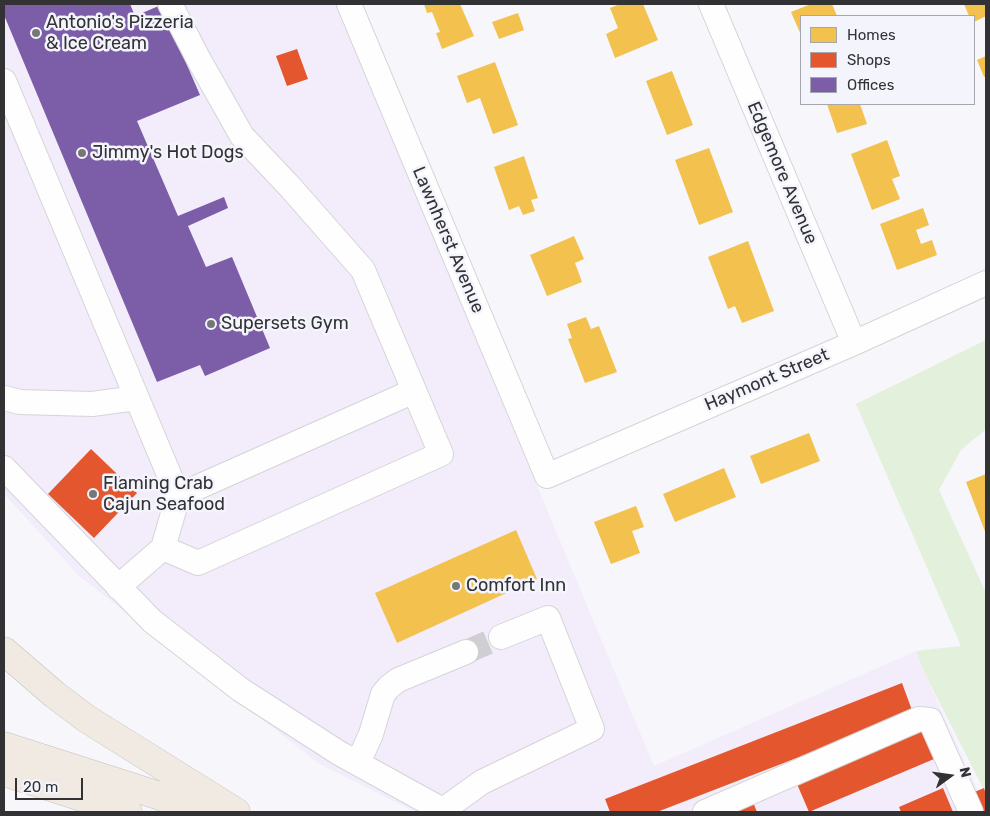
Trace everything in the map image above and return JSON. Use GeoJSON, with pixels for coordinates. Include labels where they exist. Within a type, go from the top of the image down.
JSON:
{"type":"FeatureCollection","features":[{"type":"Feature","properties":{"kind":"highway"},"geometry":{"type":"LineString","coordinates":[[4,652],[87,719],[236,812]]}},
{"type":"Feature","properties":{"kind":"highway"},"geometry":{"type":"LineString","coordinates":[[4,746],[204,812]]}},
{"type":"Feature","properties":{"kind":"highway"},"geometry":{"type":"LineString","coordinates":[[4,772],[128,812]]}},
{"type":"Feature","properties":{"kind":"street"},"geometry":{"type":"LineString","coordinates":[[163,548],[198,563],[441,454],[363,270],[291,188],[242,136],[170,4]]}},
{"type":"Feature","properties":{"kind":"street","name":"Lawnherst Avenue"},"geometry":{"type":"LineString","coordinates":[[349,4],[546,476]]}},
{"type":"Feature","properties":{"kind":"street","name":"Edgemore Avenue"},"geometry":{"type":"LineString","coordinates":[[711,4],[854,343]]}},
{"type":"Feature","properties":{"kind":"street"},"geometry":{"type":"LineString","coordinates":[[4,81],[178,496],[163,548],[118,587]]}},
{"type":"Feature","properties":{"kind":"street","name":"Haymont Street"},"geometry":{"type":"LineString","coordinates":[[546,476],[854,343],[986,282]]}},
{"type":"Feature","properties":{"kind":"street"},"geometry":{"type":"LineString","coordinates":[[178,496],[414,391]]}},
{"type":"Feature","properties":{"kind":"street"},"geometry":{"type":"LineString","coordinates":[[4,398],[20,402],[92,404],[137,398]]}},
{"type":"Feature","properties":{"kind":"street"},"geometry":{"type":"LineString","coordinates":[[4,468],[152,621],[241,690],[358,763],[444,811],[482,782],[592,729],[548,618],[501,637]]}},
{"type":"Feature","properties":{"kind":"street"},"geometry":{"type":"LineString","coordinates":[[358,763],[371,734],[384,694],[390,687],[398,680],[466,652]]}},
{"type":"Feature","properties":{"kind":"street"},"geometry":{"type":"LineString","coordinates":[[705,812],[919,719],[930,720],[971,812]]}},
{"type":"Feature","properties":{"kind":"shaded area"},"geometry":{"type":"Polygon","coordinates":[[[4,4],[336,4],[654,766],[916,651],[986,808],[986,812],[415,812],[318,763],[79,576],[4,494],[4,4]]]}},
{"type":"Feature","properties":{"kind":"green space"},"geometry":{"type":"Polygon","coordinates":[[[986,340],[986,429],[961,450],[939,490],[986,593],[986,794],[925,674],[916,651],[961,646],[856,404],[986,340]]]}},
{"type":"Feature","properties":{"kind":"building: Homes"},"geometry":{"type":"Polygon","coordinates":[[[424,4],[460,4],[474,36],[442,49],[436,33],[440,32],[432,12],[427,13],[424,4]]]}},
{"type":"Feature","properties":{"kind":"building: Homes"},"geometry":{"type":"Polygon","coordinates":[[[620,4],[643,4],[658,40],[615,58],[606,34],[618,28],[610,8],[620,4]]]}},
{"type":"Feature","properties":{"kind":"building: Homes"},"geometry":{"type":"Polygon","coordinates":[[[811,4],[832,4],[837,15],[800,15],[800,33],[791,12],[811,4]]]}},
{"type":"Feature","properties":{"kind":"building: Homes"},"geometry":{"type":"Polygon","coordinates":[[[964,4],[986,4],[986,16],[975,22],[975,15],[969,15],[964,4]]]}},
{"type":"Feature","properties":{"kind":"building: Homes"},"geometry":{"type":"Polygon","coordinates":[[[518,13],[524,30],[499,39],[492,22],[518,13]]]}},
{"type":"Feature","properties":{"kind":"building: Homes"},"geometry":{"type":"Polygon","coordinates":[[[986,56],[986,76],[984,77],[977,60],[986,56]]]}},
{"type":"Feature","properties":{"kind":"building: Homes"},"geometry":{"type":"Polygon","coordinates":[[[495,62],[518,125],[493,134],[480,98],[467,103],[457,76],[495,62]]]}},
{"type":"Feature","properties":{"kind":"building: Homes"},"geometry":{"type":"Polygon","coordinates":[[[672,71],[693,125],[667,135],[646,81],[672,71]]]}},
{"type":"Feature","properties":{"kind":"building: Homes"},"geometry":{"type":"Polygon","coordinates":[[[827,105],[860,105],[867,124],[837,133],[827,105]]]}},
{"type":"Feature","properties":{"kind":"building: Homes"},"geometry":{"type":"Polygon","coordinates":[[[887,140],[900,176],[892,179],[900,199],[872,210],[851,154],[887,140]]]}},
{"type":"Feature","properties":{"kind":"building: Homes"},"geometry":{"type":"Polygon","coordinates":[[[709,148],[733,212],[699,225],[675,160],[709,148]]]}},
{"type":"Feature","properties":{"kind":"building: Homes"},"geometry":{"type":"Polygon","coordinates":[[[524,156],[538,198],[531,200],[535,211],[523,215],[519,206],[509,210],[494,167],[524,156]]]}},
{"type":"Feature","properties":{"kind":"building: Homes"},"geometry":{"type":"Polygon","coordinates":[[[923,208],[929,225],[916,230],[921,244],[932,240],[937,255],[897,270],[880,224],[923,208]]]}},
{"type":"Feature","properties":{"kind":"building: Homes"},"geometry":{"type":"Polygon","coordinates":[[[574,236],[584,259],[575,263],[582,282],[547,296],[530,255],[574,236]]]}},
{"type":"Feature","properties":{"kind":"building: Homes"},"geometry":{"type":"Polygon","coordinates":[[[748,241],[774,311],[742,323],[735,306],[728,309],[708,257],[748,241]]]}},
{"type":"Feature","properties":{"kind":"building: Homes"},"geometry":{"type":"Polygon","coordinates":[[[586,317],[591,329],[599,326],[617,372],[585,383],[568,339],[572,338],[567,324],[586,317]]]}},
{"type":"Feature","properties":{"kind":"building: Homes"},"geometry":{"type":"Polygon","coordinates":[[[809,433],[820,461],[761,484],[750,456],[809,433]]]}},
{"type":"Feature","properties":{"kind":"building: Homes"},"geometry":{"type":"Polygon","coordinates":[[[724,468],[736,497],[675,522],[663,494],[724,468]]]}},
{"type":"Feature","properties":{"kind":"building: Homes"},"geometry":{"type":"Polygon","coordinates":[[[986,474],[986,534],[966,482],[986,474]]]}},
{"type":"Feature","properties":{"kind":"building: Homes"},"geometry":{"type":"Polygon","coordinates":[[[636,506],[644,527],[632,531],[640,553],[611,564],[594,522],[636,506]]]}},
{"type":"Feature","properties":{"kind":"building: Homes","name":"Comfort Inn"},"geometry":{"type":"Polygon","coordinates":[[[516,530],[537,579],[397,643],[375,593],[516,530]]]}},
{"type":"Feature","properties":{"kind":"building: Shops"},"geometry":{"type":"Polygon","coordinates":[[[297,49],[308,79],[287,86],[276,56],[297,49]]]}},
{"type":"Feature","properties":{"kind":"building: Shops","name":"Flaming Crab Cajun Seafood"},"geometry":{"type":"Polygon","coordinates":[[[91,449],[137,493],[94,538],[48,494],[91,449]]]}},
{"type":"Feature","properties":{"kind":"building: Shops"},"geometry":{"type":"Polygon","coordinates":[[[902,683],[913,713],[657,812],[610,812],[605,799],[902,683]]]}},
{"type":"Feature","properties":{"kind":"building: Shops"},"geometry":{"type":"Polygon","coordinates":[[[922,730],[934,759],[809,812],[797,784],[922,730]]]}},
{"type":"Feature","properties":{"kind":"building: Shops"},"geometry":{"type":"Polygon","coordinates":[[[943,788],[953,812],[901,812],[899,807],[943,788]]]}},
{"type":"Feature","properties":{"kind":"building: Shops"},"geometry":{"type":"Polygon","coordinates":[[[984,788],[986,812],[981,812],[972,793],[984,788]]]}},
{"type":"Feature","properties":{"kind":"building: Shops"},"geometry":{"type":"Polygon","coordinates":[[[753,802],[757,812],[730,812],[753,802]]]}},
{"type":"Feature","properties":{"kind":"building: Offices"},"geometry":{"type":"Polygon","coordinates":[[[4,4],[130,4],[135,16],[161,5],[200,95],[137,121],[178,216],[224,197],[228,208],[188,226],[206,267],[232,257],[270,348],[205,376],[200,365],[157,382],[4,15],[4,4]]]}},
{"type":"Feature","properties":{"kind":"tunnel"},"geometry":{"type":"LineString","coordinates":[[466,652],[501,637]]}},
{"type":"Feature","properties":{"kind":"place","name":"Antonio's Pizzeria & Ice Cream"},"geometry":{"type":"Point","coordinates":[36,33]}},
{"type":"Feature","properties":{"kind":"place","name":"Jimmy's Hot Dogs"},"geometry":{"type":"Point","coordinates":[82,153]}},
{"type":"Feature","properties":{"kind":"place","name":"Supersets Gym"},"geometry":{"type":"Point","coordinates":[211,324]}},
{"type":"Feature","properties":{"kind":"place","name":"Flaming Crab Cajun Seafood"},"geometry":{"type":"Point","coordinates":[93,494]}},
{"type":"Feature","properties":{"kind":"place","name":"Comfort Inn"},"geometry":{"type":"Point","coordinates":[456,586]}}]}
